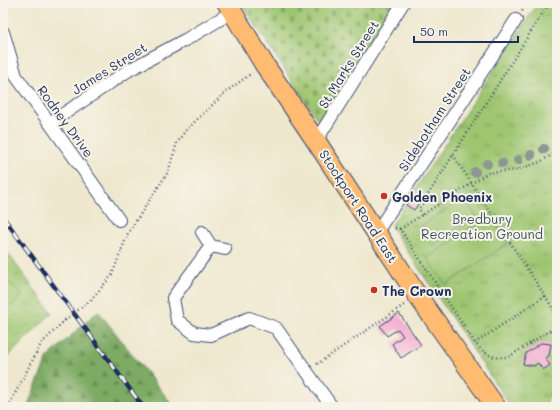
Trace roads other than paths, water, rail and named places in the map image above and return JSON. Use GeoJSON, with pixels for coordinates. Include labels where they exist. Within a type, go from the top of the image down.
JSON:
{"type":"FeatureCollection","features":[{"type":"Feature","properties":{"kind":"main road","name":"Stockport Road East"},"geometry":{"type":"LineString","coordinates":[[229,7],[264,64],[376,233],[496,407]]}},
{"type":"Feature","properties":{"kind":"street","name":"St Marks Street"},"geometry":{"type":"LineString","coordinates":[[316,141],[403,3]]}},
{"type":"Feature","properties":{"kind":"street","name":"James Street"},"geometry":{"type":"LineString","coordinates":[[50,123],[129,70],[186,40],[229,7]]}},
{"type":"Feature","properties":{"kind":"street","name":"Sidebotham Street"},"geometry":{"type":"LineString","coordinates":[[376,233],[516,20]]}},
{"type":"Feature","properties":{"kind":"street","name":"Rodney Drive"},"geometry":{"type":"LineString","coordinates":[[3,32],[16,76],[119,220]]}},
{"type":"Feature","properties":{"kind":"street"},"geometry":{"type":"LineString","coordinates":[[202,232],[211,246],[225,249]]}},
{"type":"Feature","properties":{"kind":"street"},"geometry":{"type":"LineString","coordinates":[[211,246],[173,298],[177,320],[194,333],[211,335],[249,318],[276,328],[332,407]]}},
{"type":"Feature","properties":{"kind":"railway"},"geometry":{"type":"LineString","coordinates":[[3,217],[143,407]]}},
{"type":"Feature","properties":{"kind":"place","name":"Golden Phoenix"},"geometry":{"type":"Point","coordinates":[384,196]}},
{"type":"Feature","properties":{"kind":"place","name":"The Crown"},"geometry":{"type":"Point","coordinates":[374,290]}},
{"type":"Feature","properties":{"kind":"park label","name":"Bredbury Recreation Ground"},"geometry":{"type":"Point","coordinates":[482,226]}}]}
